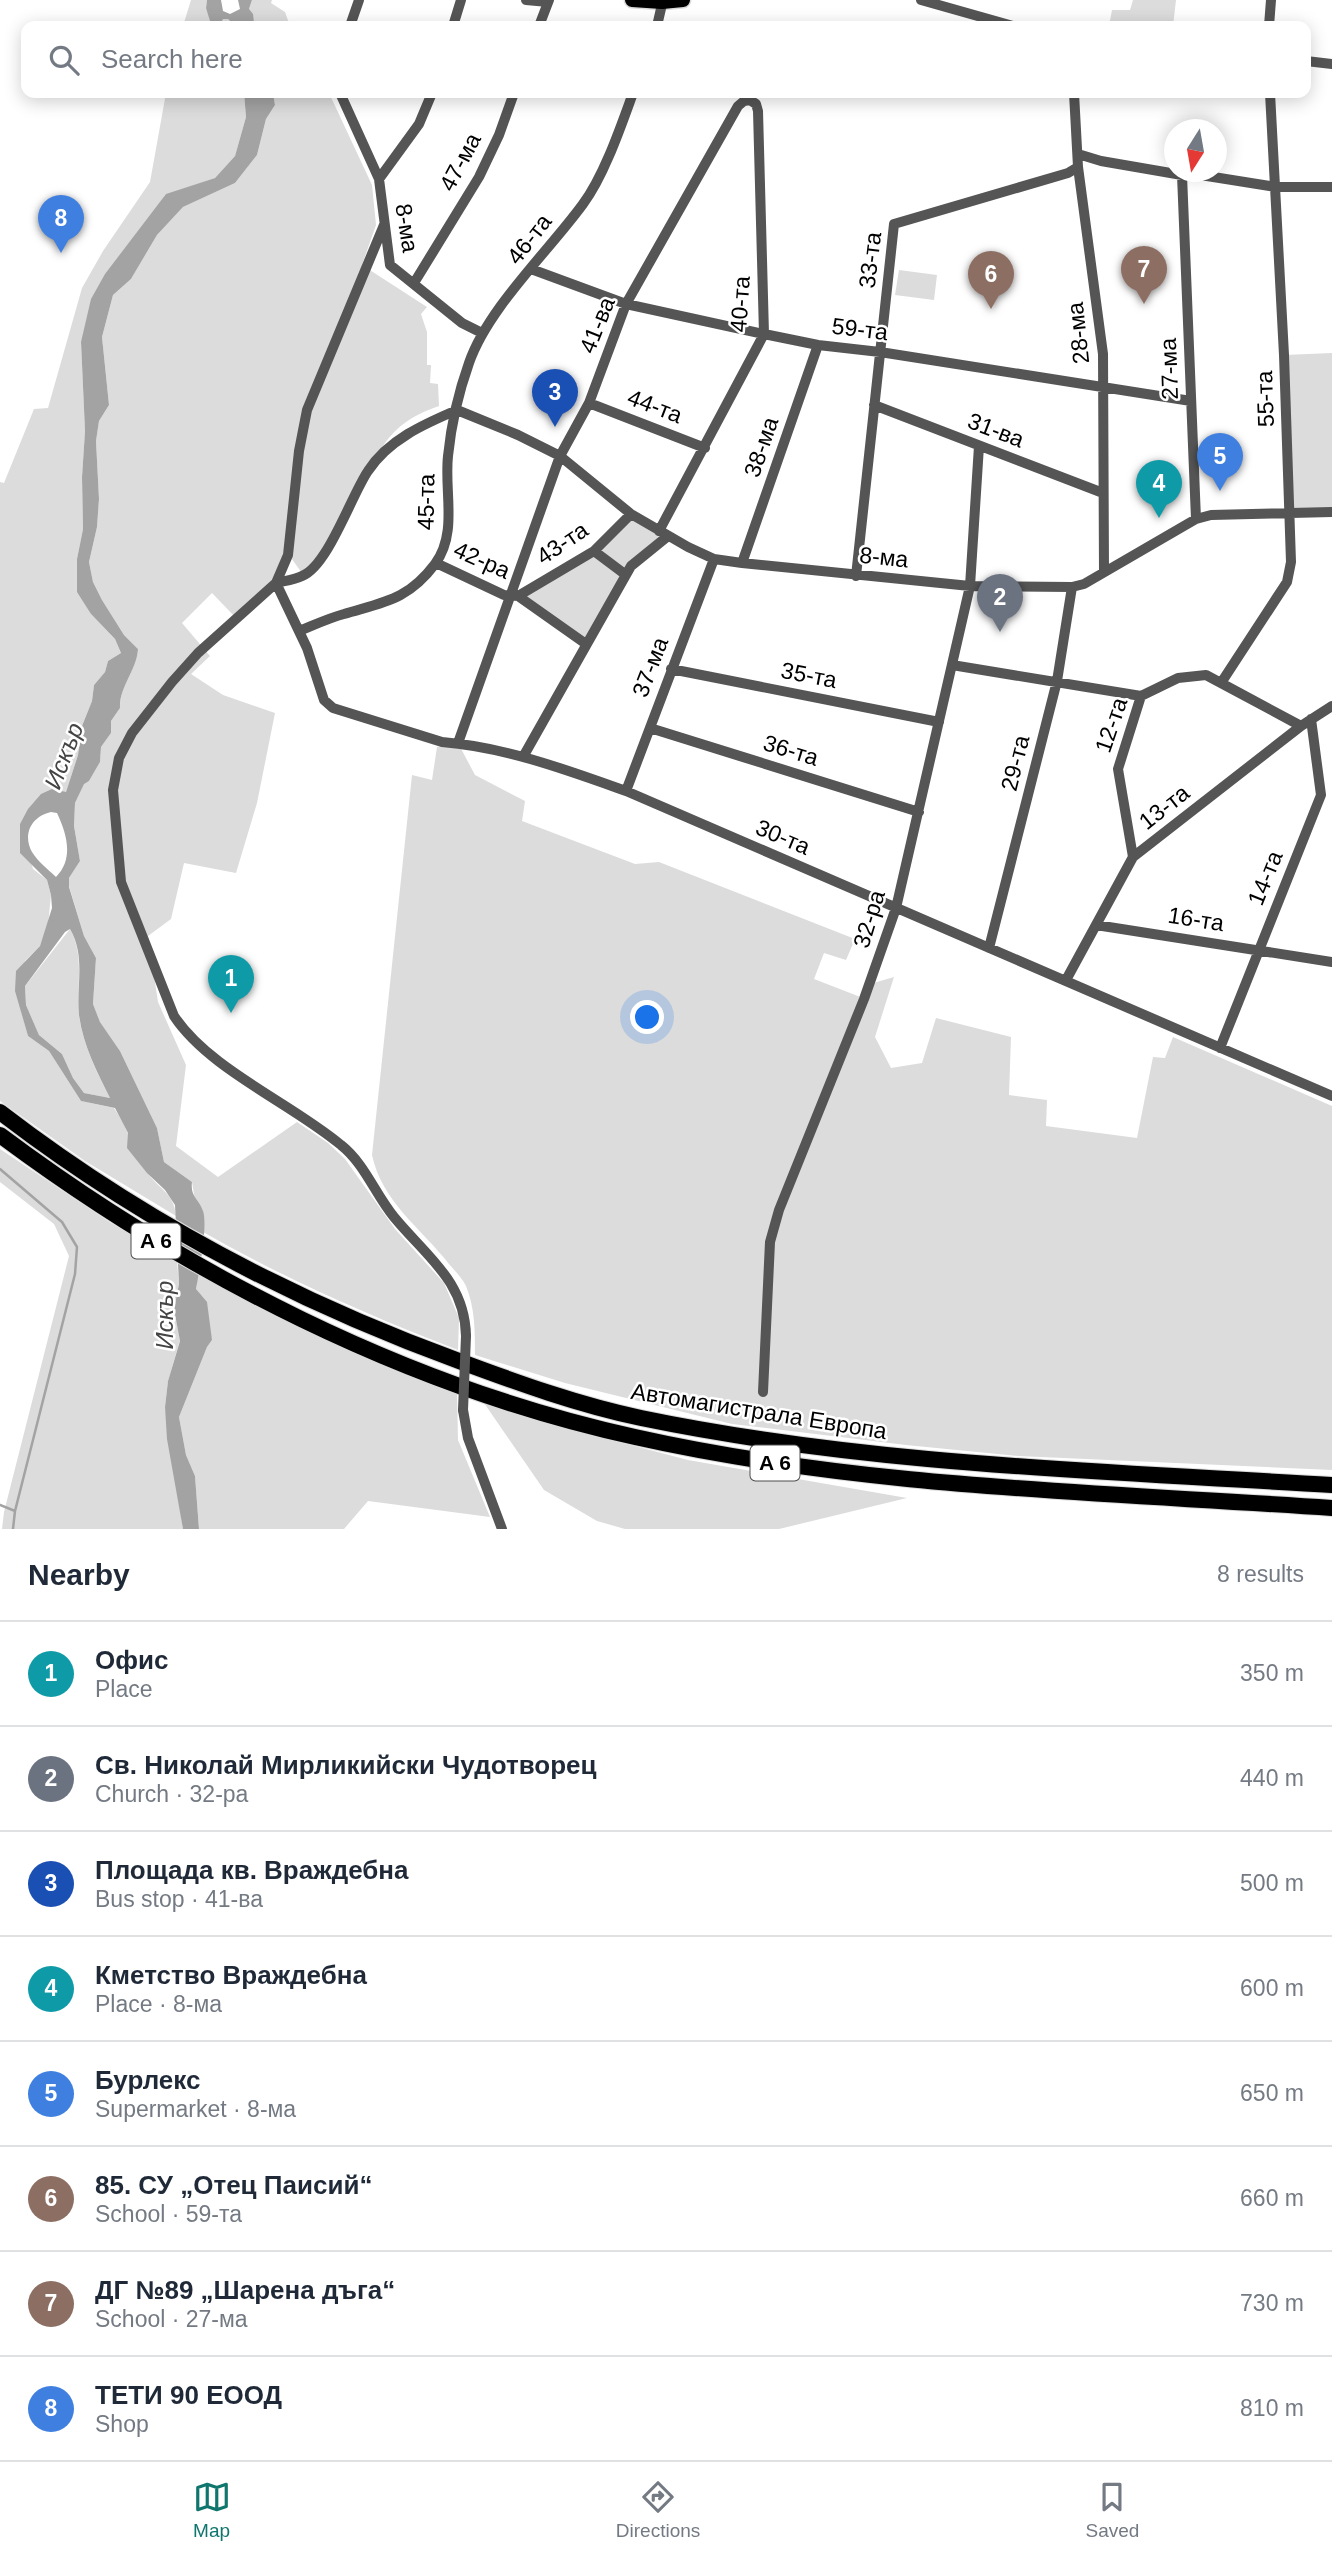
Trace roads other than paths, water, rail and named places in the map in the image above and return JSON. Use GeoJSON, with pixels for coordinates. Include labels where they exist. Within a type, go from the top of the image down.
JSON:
{"type":"FeatureCollection","features":[{"type":"Feature","properties":{"kind":"highway","name":"Автомагистрала Европа"},"geometry":{"type":"LineString","coordinates":[[0,1112],[79,1170],[163,1223],[320,1306],[407,1343],[515,1382],[638,1417],[748,1437],[904,1457],[1332,1485]]}},
{"type":"Feature","properties":{"kind":"highway","name":"Автомагистрала Европа"},"geometry":{"type":"LineString","coordinates":[[0,1135],[131,1227],[246,1290],[322,1329],[503,1401],[633,1437],[755,1460],[917,1479],[1332,1508]]}},
{"type":"Feature","properties":{"kind":"main road"},"geometry":{"type":"LineString","coordinates":[[632,0],[683,0]]}},
{"type":"Feature","properties":{"kind":"street"},"geometry":{"type":"LineString","coordinates":[[352,21],[359,0]]}},
{"type":"Feature","properties":{"kind":"street"},"geometry":{"type":"LineString","coordinates":[[455,21],[461,0]]}},
{"type":"Feature","properties":{"kind":"street"},"geometry":{"type":"LineString","coordinates":[[526,0],[548,1],[541,21]]}},
{"type":"Feature","properties":{"kind":"street"},"geometry":{"type":"LineString","coordinates":[[921,0],[995,21]]}},
{"type":"Feature","properties":{"kind":"street"},"geometry":{"type":"LineString","coordinates":[[1269,21],[1271,0]]}},
{"type":"Feature","properties":{"kind":"street"},"geometry":{"type":"LineString","coordinates":[[658,21],[663,1]]}},
{"type":"Feature","properties":{"kind":"street"},"geometry":{"type":"LineString","coordinates":[[1311,62],[1332,64]]}},
{"type":"Feature","properties":{"kind":"street","name":"8-ма"},"geometry":{"type":"LineString","coordinates":[[342,98],[379,179],[390,265],[463,323],[481,333]]}},
{"type":"Feature","properties":{"kind":"street"},"geometry":{"type":"LineString","coordinates":[[379,179],[419,124],[430,98]]}},
{"type":"Feature","properties":{"kind":"street","name":"47-ма"},"geometry":{"type":"LineString","coordinates":[[414,283],[479,177],[512,98]]}},
{"type":"Feature","properties":{"kind":"street","name":"46-та"},"geometry":{"type":"LineString","coordinates":[[457,410],[468,364],[481,333],[586,201],[615,142],[631,98]]}},
{"type":"Feature","properties":{"kind":"street","name":"28-ма"},"geometry":{"type":"LineString","coordinates":[[1074,98],[1078,167],[1099,318],[1103,387],[1104,571]]}},
{"type":"Feature","properties":{"kind":"street","name":"55-та"},"geometry":{"type":"LineString","coordinates":[[1225,679],[1287,582],[1291,562],[1291,513],[1270,98]]}},
{"type":"Feature","properties":{"kind":"street","name":"41-ва"},"geometry":{"type":"LineString","coordinates":[[458,743],[514,596],[560,456],[589,403],[626,304],[738,106],[750,100]]}},
{"type":"Feature","properties":{"kind":"street","name":"40-та"},"geometry":{"type":"LineString","coordinates":[[523,757],[631,566],[664,534],[764,334],[758,111],[756,104],[750,100]]}},
{"type":"Feature","properties":{"kind":"street"},"geometry":{"type":"LineString","coordinates":[[1078,154],[1101,161],[1164,172]]}},
{"type":"Feature","properties":{"kind":"street","name":"33-та"},"geometry":{"type":"LineString","coordinates":[[856,576],[894,224],[1068,173],[1078,167]]}},
{"type":"Feature","properties":{"kind":"street"},"geometry":{"type":"LineString","coordinates":[[1227,179],[1276,187],[1332,187]]}},
{"type":"Feature","properties":{"kind":"street","name":"27-ма"},"geometry":{"type":"LineString","coordinates":[[1182,182],[1196,519]]}},
{"type":"Feature","properties":{"kind":"street"},"geometry":{"type":"LineString","coordinates":[[384,225],[307,410],[299,451],[288,555],[276,583],[198,653],[132,733],[119,758],[113,790],[121,882],[174,1016],[186,1035],[342,1145],[362,1167],[394,1217],[424,1248],[460,1298],[466,1318],[463,1410],[468,1438],[502,1529]]}},
{"type":"Feature","properties":{"kind":"street"},"geometry":{"type":"LineString","coordinates":[[371,261],[390,265]]}},
{"type":"Feature","properties":{"kind":"street","name":"59-та"},"geometry":{"type":"LineString","coordinates":[[531,269],[626,304],[818,345],[880,352],[1191,401]]}},
{"type":"Feature","properties":{"kind":"street","name":"38-ма"},"geometry":{"type":"LineString","coordinates":[[743,563],[818,345]]}},
{"type":"Feature","properties":{"kind":"street","name":"44-та"},"geometry":{"type":"LineString","coordinates":[[589,403],[705,448]]}},
{"type":"Feature","properties":{"kind":"street","name":"31-ва"},"geometry":{"type":"LineString","coordinates":[[874,405],[1103,493]]}},
{"type":"Feature","properties":{"kind":"street"},"geometry":{"type":"LineString","coordinates":[[276,583],[304,576],[317,562],[329,547],[368,470],[392,446],[415,429],[457,410]]}},
{"type":"Feature","properties":{"kind":"street","name":"8-ма"},"geometry":{"type":"LineString","coordinates":[[457,410],[560,456],[631,514],[664,534],[714,559],[743,563],[970,586],[1072,587],[1084,584],[1196,519],[1211,515],[1332,513]]}},
{"type":"Feature","properties":{"kind":"street","name":"45-та"},"geometry":{"type":"LineString","coordinates":[[299,631],[342,614],[388,603],[416,586],[436,563],[447,542],[448,457],[457,410]]}},
{"type":"Feature","properties":{"kind":"street","name":"32-ра"},"geometry":{"type":"LineString","coordinates":[[763,1392],[770,1242],[879,960],[896,908],[970,586],[979,446]]}},
{"type":"Feature","properties":{"kind":"street","name":"43-та"},"geometry":{"type":"LineString","coordinates":[[514,596],[594,551],[631,514]]}},
{"type":"Feature","properties":{"kind":"street"},"geometry":{"type":"LineString","coordinates":[[594,551],[626,575]]}},
{"type":"Feature","properties":{"kind":"street","name":"37-ма"},"geometry":{"type":"LineString","coordinates":[[626,792],[714,559]]}},
{"type":"Feature","properties":{"kind":"street","name":"42-ра"},"geometry":{"type":"LineString","coordinates":[[436,563],[514,596],[586,644]]}},
{"type":"Feature","properties":{"kind":"street","name":"30-та"},"geometry":{"type":"LineString","coordinates":[[276,583],[299,631],[324,700],[333,708],[442,742],[523,757],[626,792],[1332,1096]]}},
{"type":"Feature","properties":{"kind":"street","name":"29-та"},"geometry":{"type":"LineString","coordinates":[[989,948],[1057,681],[1072,587]]}},
{"type":"Feature","properties":{"kind":"street"},"geometry":{"type":"LineString","coordinates":[[952,665],[1141,696]]}},
{"type":"Feature","properties":{"kind":"street","name":"35-та"},"geometry":{"type":"LineString","coordinates":[[671,669],[939,722]]}},
{"type":"Feature","properties":{"kind":"street","name":"12-та"},"geometry":{"type":"LineString","coordinates":[[1133,857],[1118,769],[1141,696],[1178,678],[1206,675],[1225,679]]}},
{"type":"Feature","properties":{"kind":"street"},"geometry":{"type":"LineString","coordinates":[[1225,679],[1301,726]]}},
{"type":"Feature","properties":{"kind":"street","name":"13-та"},"geometry":{"type":"LineString","coordinates":[[1066,980],[1133,857],[1301,726],[1332,706]]}},
{"type":"Feature","properties":{"kind":"street","name":"14-та"},"geometry":{"type":"LineString","coordinates":[[1220,1048],[1321,795],[1311,719]]}},
{"type":"Feature","properties":{"kind":"street","name":"36-та"},"geometry":{"type":"LineString","coordinates":[[650,727],[919,812]]}},
{"type":"Feature","properties":{"kind":"street","name":"16-та"},"geometry":{"type":"LineString","coordinates":[[1096,925],[1332,962]]}},
{"type":"Feature","properties":{"kind":"waterway"},"geometry":{"type":"LineString","coordinates":[[0,1169],[62,1222],[77,1247],[75,1274],[15,1511],[13,1529]]}},
{"type":"Feature","properties":{"kind":"waterway"},"geometry":{"type":"LineString","coordinates":[[0,1505],[15,1511]]}},
{"type":"Feature","properties":{"kind":"place","name":"ТЕТИ 90 ЕООД"},"geometry":{"type":"Point","coordinates":[61,253]}},
{"type":"Feature","properties":{"kind":"place","name":"ДГ №89 „Шарена дъга“"},"geometry":{"type":"Point","coordinates":[1144,304]}},
{"type":"Feature","properties":{"kind":"place","name":"85. СУ „Отец Паисий“"},"geometry":{"type":"Point","coordinates":[991,309]}},
{"type":"Feature","properties":{"kind":"place","name":"Площада кв. Враждебна"},"geometry":{"type":"Point","coordinates":[555,427]}},
{"type":"Feature","properties":{"kind":"place","name":"Бурлекс"},"geometry":{"type":"Point","coordinates":[1220,491]}},
{"type":"Feature","properties":{"kind":"place","name":"Кметство Враждебна"},"geometry":{"type":"Point","coordinates":[1159,518]}},
{"type":"Feature","properties":{"kind":"place","name":"Св. Николай Мирликийски Чудотворец"},"geometry":{"type":"Point","coordinates":[1000,632]}},
{"type":"Feature","properties":{"kind":"place","name":"Офис"},"geometry":{"type":"Point","coordinates":[231,1013]}},
{"type":"Feature","properties":{"kind":"water label","name":"Искър"},"geometry":{"type":"Point","coordinates":[64,756]}},
{"type":"Feature","properties":{"kind":"water label","name":"Искър"},"geometry":{"type":"Point","coordinates":[165,1315]}}]}
